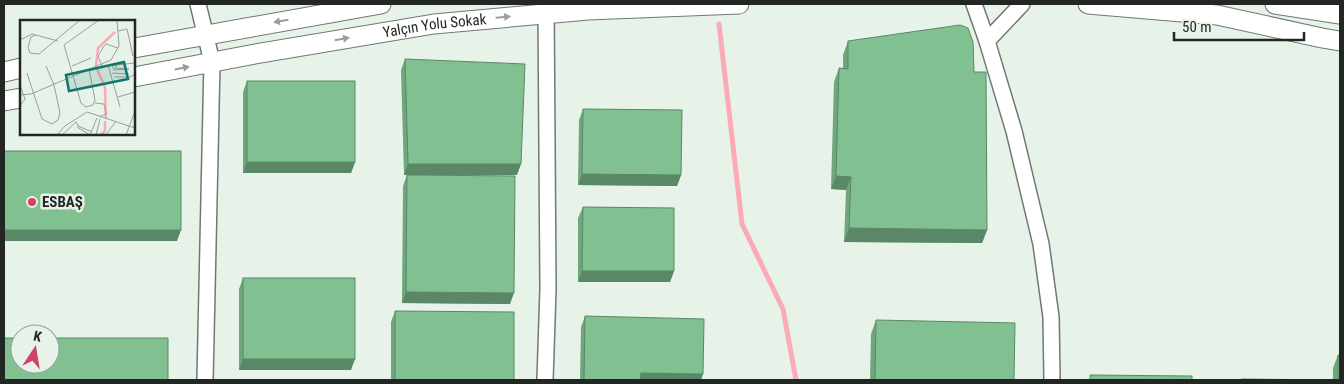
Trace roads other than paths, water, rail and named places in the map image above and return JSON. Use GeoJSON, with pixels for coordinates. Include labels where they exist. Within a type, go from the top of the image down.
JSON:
{"type":"FeatureCollection","features":[{"type":"Feature","properties":{"kind":"street"},"geometry":{"type":"LineString","coordinates":[[198,4],[212,62],[205,380]]}},
{"type":"Feature","properties":{"kind":"street","name":"Yalçın Yolu Sokak"},"geometry":{"type":"LineString","coordinates":[[135,48],[381,4]]}},
{"type":"Feature","properties":{"kind":"street","name":"Yalçın Yolu Sokak"},"geometry":{"type":"LineString","coordinates":[[135,77],[434,24],[546,9],[588,10],[738,4]]}},
{"type":"Feature","properties":{"kind":"street"},"geometry":{"type":"LineString","coordinates":[[974,4],[1014,131],[1041,244],[1051,317],[1052,380]]}},
{"type":"Feature","properties":{"kind":"street"},"geometry":{"type":"LineString","coordinates":[[987,41],[1022,4]]}},
{"type":"Feature","properties":{"kind":"street"},"geometry":{"type":"LineString","coordinates":[[1088,4],[1217,15],[1340,41]]}},
{"type":"Feature","properties":{"kind":"street"},"geometry":{"type":"LineString","coordinates":[[1276,4],[1340,14]]}},
{"type":"Feature","properties":{"kind":"street"},"geometry":{"type":"LineString","coordinates":[[545,380],[548,290],[546,9]]}},
{"type":"Feature","properties":{"kind":"street"},"geometry":{"type":"LineString","coordinates":[[4,72],[20,68]]}},
{"type":"Feature","properties":{"kind":"street"},"geometry":{"type":"LineString","coordinates":[[4,101],[20,98]]}},
{"type":"Feature","properties":{"kind":"waterway"},"geometry":{"type":"LineString","coordinates":[[719,24],[742,224],[783,309],[796,380]]}},
{"type":"Feature","properties":{"kind":"place","name":"ESBAŞ"},"geometry":{"type":"Point","coordinates":[32,202]}}]}
